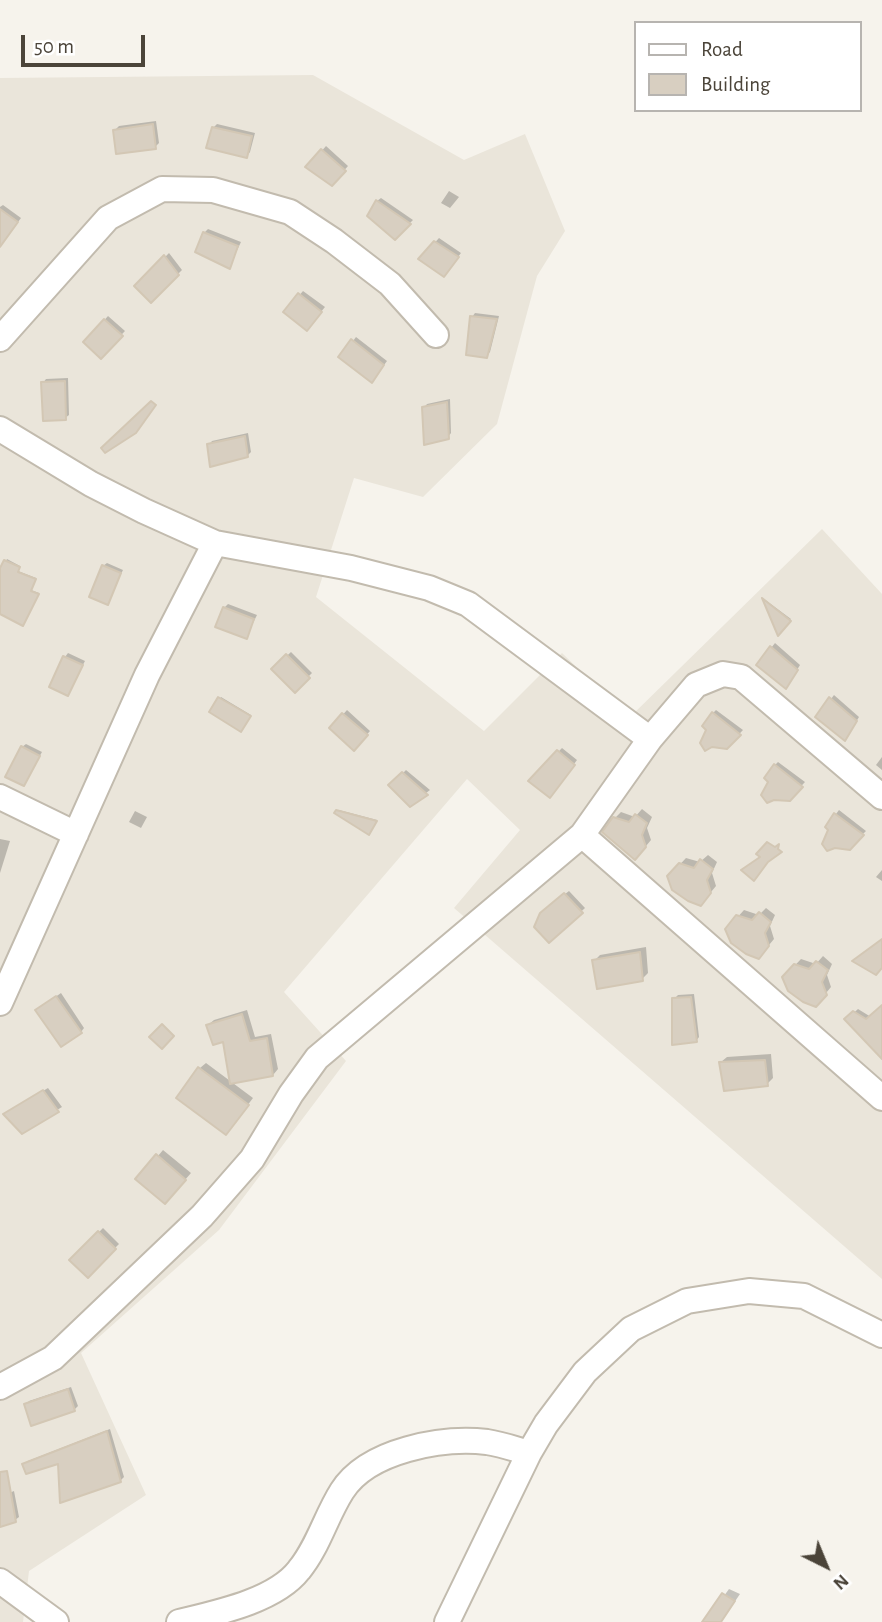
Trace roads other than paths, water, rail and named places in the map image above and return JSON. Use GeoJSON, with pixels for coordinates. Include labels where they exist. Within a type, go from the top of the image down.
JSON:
{"type":"FeatureCollection","features":[{"type":"Feature","properties":{"kind":"street"},"geometry":{"type":"LineString","coordinates":[[0,339],[108,218],[162,189],[213,190],[290,212],[390,284],[436,335]]}},
{"type":"Feature","properties":{"kind":"street"},"geometry":{"type":"LineString","coordinates":[[0,429],[91,484],[144,512],[215,543],[351,568],[429,588],[468,604],[650,739]]}},
{"type":"Feature","properties":{"kind":"street"},"geometry":{"type":"LineString","coordinates":[[0,1003],[147,675],[215,543]]}},
{"type":"Feature","properties":{"kind":"street"},"geometry":{"type":"LineString","coordinates":[[0,1387],[53,1358],[202,1216],[252,1159],[291,1094],[317,1058],[582,835],[650,739],[696,685],[723,674],[741,677],[882,797]]}},
{"type":"Feature","properties":{"kind":"street"},"geometry":{"type":"LineString","coordinates":[[0,797],[76,834]]}},
{"type":"Feature","properties":{"kind":"street"},"geometry":{"type":"LineString","coordinates":[[582,835],[882,1098]]}},
{"type":"Feature","properties":{"kind":"street"},"geometry":{"type":"LineString","coordinates":[[447,1622],[529,1453],[546,1424],[585,1372],[632,1329],[687,1301],[749,1291],[804,1296],[882,1335]]}},
{"type":"Feature","properties":{"kind":"street"},"geometry":{"type":"LineString","coordinates":[[179,1622],[234,1607],[272,1592],[299,1571],[343,1489],[368,1464],[399,1450],[447,1443],[487,1442],[529,1453]]}},
{"type":"Feature","properties":{"kind":"street"},"geometry":{"type":"LineString","coordinates":[[0,1581],[57,1622]]}}]}
